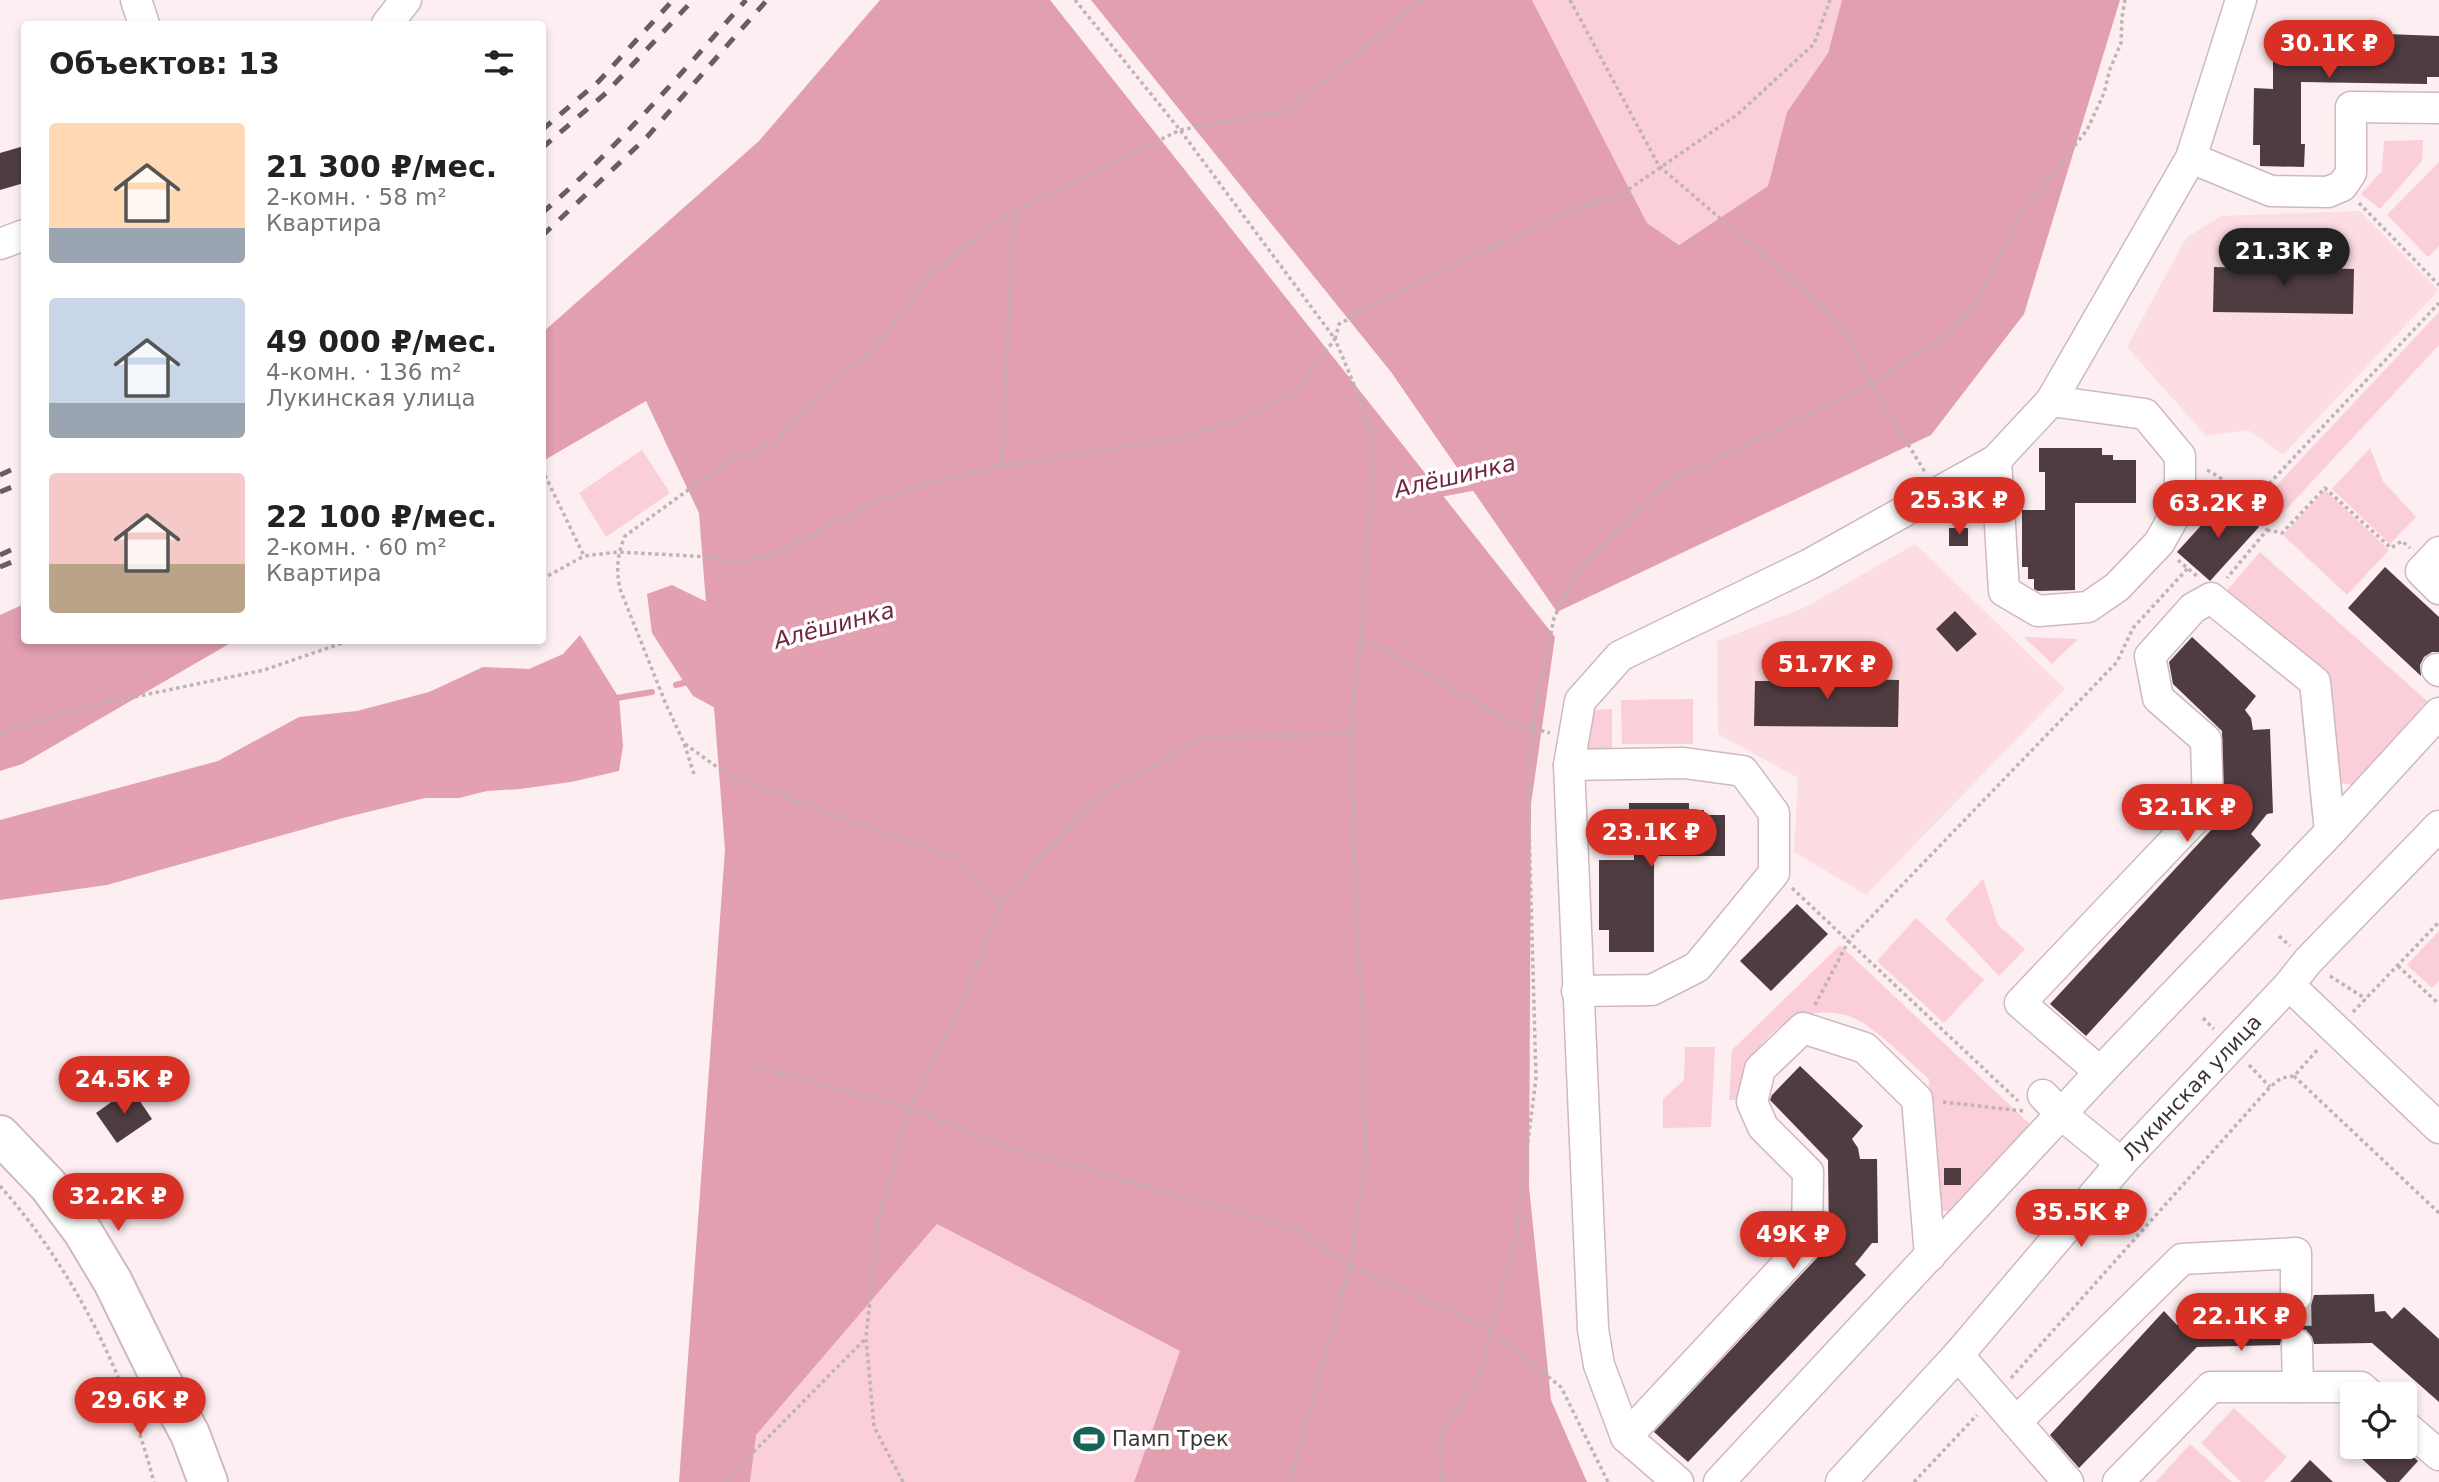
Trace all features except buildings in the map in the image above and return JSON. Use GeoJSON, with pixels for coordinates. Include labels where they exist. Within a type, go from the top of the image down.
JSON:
{"type":"FeatureCollection","features":[{"type":"Feature","properties":{"kind":"main road"},"geometry":{"type":"LineString","coordinates":[[0,1135],[48,1185],[83,1232],[113,1282],[190,1434],[208,1482]]}},
{"type":"Feature","properties":{"kind":"main road"},"geometry":{"type":"LineString","coordinates":[[161,1380],[180,1482]]}},
{"type":"Feature","properties":{"kind":"street"},"geometry":{"type":"LineString","coordinates":[[136,0],[143,21]]}},
{"type":"Feature","properties":{"kind":"street"},"geometry":{"type":"LineString","coordinates":[[389,21],[406,0]]}},
{"type":"Feature","properties":{"kind":"street"},"geometry":{"type":"LineString","coordinates":[[1678,1482],[1626,1437],[1599,1365],[1593,1329],[1577,991],[1571,752],[1580,701],[1620,656],[1810,564],[1996,460],[2051,401],[2190,158],[2241,0]]}},
{"type":"Feature","properties":{"kind":"street"},"geometry":{"type":"LineString","coordinates":[[2190,158],[2271,191],[2328,192],[2342,186],[2351,173],[2351,107],[2439,108]]}},
{"type":"Feature","properties":{"kind":"street"},"geometry":{"type":"LineString","coordinates":[[0,244],[21,236]]}},
{"type":"Feature","properties":{"kind":"street"},"geometry":{"type":"LineString","coordinates":[[1996,460],[2004,591],[2038,611],[2088,607],[2117,587],[2159,543],[2180,506],[2180,456],[2145,414],[2051,401]]}},
{"type":"Feature","properties":{"kind":"street"},"geometry":{"type":"LineString","coordinates":[[2100,1072],[2020,1003],[2208,805],[2206,740],[2158,698],[2150,656],[2193,608],[2211,598],[2315,682],[2330,832]]}},
{"type":"Feature","properties":{"kind":"street"},"geometry":{"type":"LineString","coordinates":[[1720,1482],[1930,1256],[2052,1105],[2100,1072],[2330,832],[2439,713]]}},
{"type":"Feature","properties":{"kind":"street"},"geometry":{"type":"LineString","coordinates":[[1571,752],[1684,762],[1743,771],[1774,813],[1774,873],[1697,967],[1652,990],[1577,991]]}},
{"type":"Feature","properties":{"kind":"street","name":"Лукинская улица"},"geometry":{"type":"LineString","coordinates":[[1841,1482],[1958,1355],[2121,1163],[2289,985],[2308,961],[2439,826]]}},
{"type":"Feature","properties":{"kind":"street"},"geometry":{"type":"LineString","coordinates":[[2289,985],[2439,1128]]}},
{"type":"Feature","properties":{"kind":"street"},"geometry":{"type":"LineString","coordinates":[[1626,1437],[1807,1243],[1808,1172],[1763,1127],[1752,1102],[1760,1069],[1803,1028],[1865,1048],[1917,1099],[1930,1256]]}},
{"type":"Feature","properties":{"kind":"street"},"geometry":{"type":"LineString","coordinates":[[2052,1105],[2121,1163]]}},
{"type":"Feature","properties":{"kind":"street"},"geometry":{"type":"LineString","coordinates":[[2016,1422],[2182,1259],[2295,1253],[2295,1296]]}},
{"type":"Feature","properties":{"kind":"street"},"geometry":{"type":"LineString","coordinates":[[2297,1345],[2298,1387]]}},
{"type":"Feature","properties":{"kind":"street"},"geometry":{"type":"LineString","coordinates":[[1958,1355],[2068,1482]]}},
{"type":"Feature","properties":{"kind":"street"},"geometry":{"type":"LineString","coordinates":[[2118,1482],[2211,1387],[2340,1387]]}},
{"type":"Feature","properties":{"kind":"street"},"geometry":{"type":"LineString","coordinates":[[2417,1436],[2439,1455]]}},
{"type":"Feature","properties":{"kind":"path"},"geometry":{"type":"LineString","coordinates":[[1076,0],[1180,130],[1335,340],[1358,394],[1372,438],[1364,608],[1352,734],[1356,923],[1364,1036],[1365,1163],[1350,1265],[1290,1482]]}},
{"type":"Feature","properties":{"kind":"path"},"geometry":{"type":"LineString","coordinates":[[694,774],[684,743],[620,589],[617,574],[618,552],[625,536],[729,460],[773,444],[836,377],[866,357],[930,275],[1003,218],[1180,130],[1287,111],[1421,0]]}},
{"type":"Feature","properties":{"kind":"path"},"geometry":{"type":"LineString","coordinates":[[1570,0],[1659,166],[1820,304],[1847,334],[1871,384],[1938,493]]}},
{"type":"Feature","properties":{"kind":"path"},"geometry":{"type":"LineString","coordinates":[[546,577],[584,555],[618,552],[711,557],[729,564],[770,555],[883,499],[914,487],[1001,466],[1172,439],[1228,424],[1295,391],[1335,340],[1339,324],[1467,257],[1516,238],[1578,207],[1619,197],[1659,166],[1738,114],[1814,44],[1830,0]]}},
{"type":"Feature","properties":{"kind":"path"},"geometry":{"type":"LineString","coordinates":[[1443,1482],[1439,1455],[1441,1430],[1478,1380],[1516,1236],[1535,1078],[1528,790],[1532,728],[1554,618],[1572,581],[1586,562],[1665,483],[1871,384],[1946,336],[1979,297],[2022,211],[2087,130],[2104,93],[2121,43],[2125,0]]}},
{"type":"Feature","properties":{"kind":"path"},"geometry":{"type":"LineString","coordinates":[[2342,186],[2439,285]]}},
{"type":"Feature","properties":{"kind":"path"},"geometry":{"type":"LineString","coordinates":[[1001,466],[1014,213]]}},
{"type":"Feature","properties":{"kind":"path"},"geometry":{"type":"LineString","coordinates":[[2250,505],[2439,303]]}},
{"type":"Feature","properties":{"kind":"path"},"geometry":{"type":"LineString","coordinates":[[546,477],[584,555]]}},
{"type":"Feature","properties":{"kind":"path"},"geometry":{"type":"LineString","coordinates":[[2228,481],[2250,505],[2267,530],[2282,533],[2325,488],[2391,548],[2402,541],[2436,568]]}},
{"type":"Feature","properties":{"kind":"path"},"geometry":{"type":"LineString","coordinates":[[2175,557],[2205,583],[2211,598],[2267,530]]}},
{"type":"Feature","properties":{"kind":"path"},"geometry":{"type":"LineString","coordinates":[[1803,1028],[1849,940],[2118,662],[2133,628],[2188,568]]}},
{"type":"Feature","properties":{"kind":"path"},"geometry":{"type":"LineString","coordinates":[[1360,642],[1372,643],[1513,723],[1532,728],[1571,752]]}},
{"type":"Feature","properties":{"kind":"path"},"geometry":{"type":"LineString","coordinates":[[0,733],[72,710],[264,670],[339,644]]}},
{"type":"Feature","properties":{"kind":"path"},"geometry":{"type":"LineString","coordinates":[[903,1482],[874,1427],[866,1338],[878,1222],[909,1108],[956,1017],[1001,903],[1096,798],[1204,737],[1352,734]]}},
{"type":"Feature","properties":{"kind":"path"},"geometry":{"type":"LineString","coordinates":[[684,743],[731,777],[952,857],[1001,903]]}},
{"type":"Feature","properties":{"kind":"path"},"geometry":{"type":"LineString","coordinates":[[1804,899],[2029,1112],[1917,1099]]}},
{"type":"Feature","properties":{"kind":"path"},"geometry":{"type":"LineString","coordinates":[[1914,1482],[2270,1087],[2281,1078],[2294,1076],[2334,1030],[2439,922]]}},
{"type":"Feature","properties":{"kind":"path"},"geometry":{"type":"LineString","coordinates":[[2398,966],[2439,1004]]}},
{"type":"Feature","properties":{"kind":"path"},"geometry":{"type":"LineString","coordinates":[[753,1066],[909,1108],[1008,1147],[1296,1229],[1350,1265],[1490,1330],[1561,1387],[1608,1482]]}},
{"type":"Feature","properties":{"kind":"path"},"geometry":{"type":"LineString","coordinates":[[2294,1076],[2439,1213]]}},
{"type":"Feature","properties":{"kind":"path"},"geometry":{"type":"LineString","coordinates":[[0,1186],[18,1207],[81,1299],[120,1379],[154,1482]]}},
{"type":"Feature","properties":{"kind":"path"},"geometry":{"type":"LineString","coordinates":[[724,1482],[866,1338]]}},
{"type":"Feature","properties":{"kind":"shaded area"},"geometry":{"type":"Polygon","coordinates":[[[880,0],[1050,0],[1555,637],[1531,804],[1529,1187],[1551,1400],[1587,1482],[1134,1482],[1180,1351],[937,1224],[756,1435],[750,1482],[679,1482],[725,850],[699,513],[646,401],[546,459],[546,329],[759,141],[880,0]]]}},
{"type":"Feature","properties":{"kind":"shaded area"},"geometry":{"type":"Polygon","coordinates":[[[1091,0],[1532,0],[1647,223],[1679,245],[1768,186],[1787,112],[1828,53],[1842,0],[2120,0],[2024,314],[1931,435],[1557,612],[1391,372],[1091,0]]]}},
{"type":"Feature","properties":{"kind":"shaded area"},"geometry":{"type":"Polygon","coordinates":[[[1532,0],[1842,0],[1828,53],[1787,112],[1768,186],[1679,245],[1647,223],[1532,0]]]}},
{"type":"Feature","properties":{"kind":"shaded area"},"geometry":{"type":"Polygon","coordinates":[[[2423,140],[2422,161],[2380,209],[2361,194],[2382,171],[2384,141],[2423,140]]]}},
{"type":"Feature","properties":{"kind":"shaded area"},"geometry":{"type":"Polygon","coordinates":[[[2439,162],[2439,246],[2428,257],[2387,215],[2439,162]]]}},
{"type":"Feature","properties":{"kind":"shaded area"},"geometry":{"type":"Polygon","coordinates":[[[2360,211],[2439,290],[2283,455],[2248,430],[2206,436],[2127,347],[2186,238],[2221,216],[2360,211]]]}},
{"type":"Feature","properties":{"kind":"shaded area"},"geometry":{"type":"Polygon","coordinates":[[[2439,312],[2439,345],[2278,518],[2261,502],[2439,312]]]}},
{"type":"Feature","properties":{"kind":"shaded area"},"geometry":{"type":"Polygon","coordinates":[[[2370,448],[2383,481],[2416,517],[2390,544],[2332,489],[2370,448]]]}},
{"type":"Feature","properties":{"kind":"shaded area"},"geometry":{"type":"Polygon","coordinates":[[[642,450],[670,493],[606,537],[579,493],[642,450]]]}},
{"type":"Feature","properties":{"kind":"shaded area"},"geometry":{"type":"Polygon","coordinates":[[[2325,490],[2389,550],[2347,595],[2283,535],[2325,490]]]}},
{"type":"Feature","properties":{"kind":"shaded area"},"geometry":{"type":"Polygon","coordinates":[[[1915,544],[2065,689],[1866,895],[1794,852],[1798,778],[1718,734],[1717,641],[1806,607],[1915,544]]]}},
{"type":"Feature","properties":{"kind":"shaded area"},"geometry":{"type":"Polygon","coordinates":[[[2260,552],[2427,701],[2352,785],[2335,782],[2327,675],[2224,594],[2260,552]]]}},
{"type":"Feature","properties":{"kind":"shaded area"},"geometry":{"type":"Polygon","coordinates":[[[21,605],[21,644],[229,644],[22,764],[0,771],[0,615],[21,605]]]}},
{"type":"Feature","properties":{"kind":"shaded area"},"geometry":{"type":"Polygon","coordinates":[[[2024,637],[2078,639],[2052,664],[2024,637]]]}},
{"type":"Feature","properties":{"kind":"shaded area"},"geometry":{"type":"Polygon","coordinates":[[[1693,699],[1693,744],[1622,744],[1621,700],[1693,699]]]}},
{"type":"Feature","properties":{"kind":"shaded area"},"geometry":{"type":"Polygon","coordinates":[[[1612,709],[1612,755],[1588,755],[1587,710],[1612,709]]]}},
{"type":"Feature","properties":{"kind":"shaded area"},"geometry":{"type":"Polygon","coordinates":[[[1983,879],[1998,925],[2025,949],[1999,976],[1945,919],[1983,879]]]}},
{"type":"Feature","properties":{"kind":"shaded area"},"geometry":{"type":"Polygon","coordinates":[[[1916,918],[1984,980],[1944,1023],[1877,961],[1916,918]]]}},
{"type":"Feature","properties":{"kind":"shaded area"},"geometry":{"type":"Polygon","coordinates":[[[2439,931],[2439,981],[2432,988],[2407,965],[2439,931]]]}},
{"type":"Feature","properties":{"kind":"shaded area"},"geometry":{"type":"Polygon","coordinates":[[[1840,945],[2034,1128],[1953,1214],[1935,1207],[1929,1079],[1863,1023],[1835,1013],[1806,1015],[1792,1020],[1768,1037],[1758,1049],[1741,1100],[1729,1100],[1732,1050],[1840,945]]]}},
{"type":"Feature","properties":{"kind":"shaded area"},"geometry":{"type":"Polygon","coordinates":[[[1685,1047],[1715,1047],[1711,1127],[1663,1128],[1663,1099],[1684,1080],[1685,1047]]]}},
{"type":"Feature","properties":{"kind":"shaded area"},"geometry":{"type":"Polygon","coordinates":[[[937,1224],[1180,1351],[1134,1482],[750,1482],[755,1435],[937,1224]]]}},
{"type":"Feature","properties":{"kind":"shaded area"},"geometry":{"type":"Polygon","coordinates":[[[2234,1408],[2287,1457],[2264,1482],[2241,1482],[2201,1443],[2234,1408]]]}},
{"type":"Feature","properties":{"kind":"shaded area"},"geometry":{"type":"Polygon","coordinates":[[[2190,1444],[2232,1482],[2156,1482],[2190,1444]]]}},
{"type":"Feature","properties":{"kind":"water"},"geometry":{"type":"Polygon","coordinates":[[[846,565],[857,620],[899,663],[894,705],[786,728],[734,718],[693,696],[652,633],[647,594],[672,585],[752,624],[780,602],[846,565]]]}},
{"type":"Feature","properties":{"kind":"water"},"geometry":{"type":"Polygon","coordinates":[[[580,635],[619,698],[623,746],[619,771],[571,782],[487,791],[459,798],[425,798],[343,818],[107,885],[0,900],[0,820],[218,761],[299,717],[357,711],[429,692],[483,667],[529,669],[563,654],[580,635]]]}},
{"type":"Feature","properties":{"kind":"waterway","name":"Алёшинка"},"geometry":{"type":"LineString","coordinates":[[864,636],[906,625],[955,596],[992,588],[1005,606],[1006,652],[1100,621],[1167,541],[1251,483],[1294,486],[1336,535],[1407,500],[1537,476],[1574,430],[1594,365],[1646,345],[1710,355],[1748,382],[1794,367],[1767,335],[1771,304],[1910,266],[1925,226],[1905,213],[1843,226],[1819,195],[1821,147],[1873,99],[1938,73],[1953,0]]}},
{"type":"Feature","properties":{"kind":"waterway"},"geometry":{"type":"LineString","coordinates":[[1362,524],[1385,548],[1389,653],[1417,719],[1432,832],[1414,859],[1433,891],[1433,991],[1397,1063],[1435,1118],[1433,1155],[1405,1206],[1423,1241],[1425,1265]]}},
{"type":"Feature","properties":{"kind":"waterway","name":"Алёшинка"},"geometry":{"type":"LineString","coordinates":[[676,685],[691,681]]}},
{"type":"Feature","properties":{"kind":"waterway","name":"Алёшинка"},"geometry":{"type":"LineString","coordinates":[[611,699],[652,692]]}},
{"type":"Feature","properties":{"kind":"waterway"},"geometry":{"type":"LineString","coordinates":[[1344,1482],[1353,1449],[1341,1421],[1362,1377]]}},
{"type":"Feature","properties":{"kind":"tunnel"},"geometry":{"type":"LineString","coordinates":[[2296,1296],[2297,1345]]}},
{"type":"Feature","properties":{"kind":"railway"},"geometry":{"type":"LineString","coordinates":[[546,127],[599,81],[673,0]]}},
{"type":"Feature","properties":{"kind":"railway"},"geometry":{"type":"LineString","coordinates":[[546,145],[606,93],[693,0]]}},
{"type":"Feature","properties":{"kind":"railway"},"geometry":{"type":"LineString","coordinates":[[546,209],[622,137],[746,0]]}},
{"type":"Feature","properties":{"kind":"railway"},"geometry":{"type":"LineString","coordinates":[[546,232],[647,137],[767,0]]}},
{"type":"Feature","properties":{"kind":"railway"},"geometry":{"type":"LineString","coordinates":[[0,475],[21,465]]}},
{"type":"Feature","properties":{"kind":"railway"},"geometry":{"type":"LineString","coordinates":[[0,492],[21,483]]}},
{"type":"Feature","properties":{"kind":"railway"},"geometry":{"type":"LineString","coordinates":[[0,555],[21,545]]}},
{"type":"Feature","properties":{"kind":"railway"},"geometry":{"type":"LineString","coordinates":[[0,567],[21,558]]}},
{"type":"Feature","properties":{"kind":"place","name":"Памп Трек"},"geometry":{"type":"Point","coordinates":[1089,1439]}}]}
